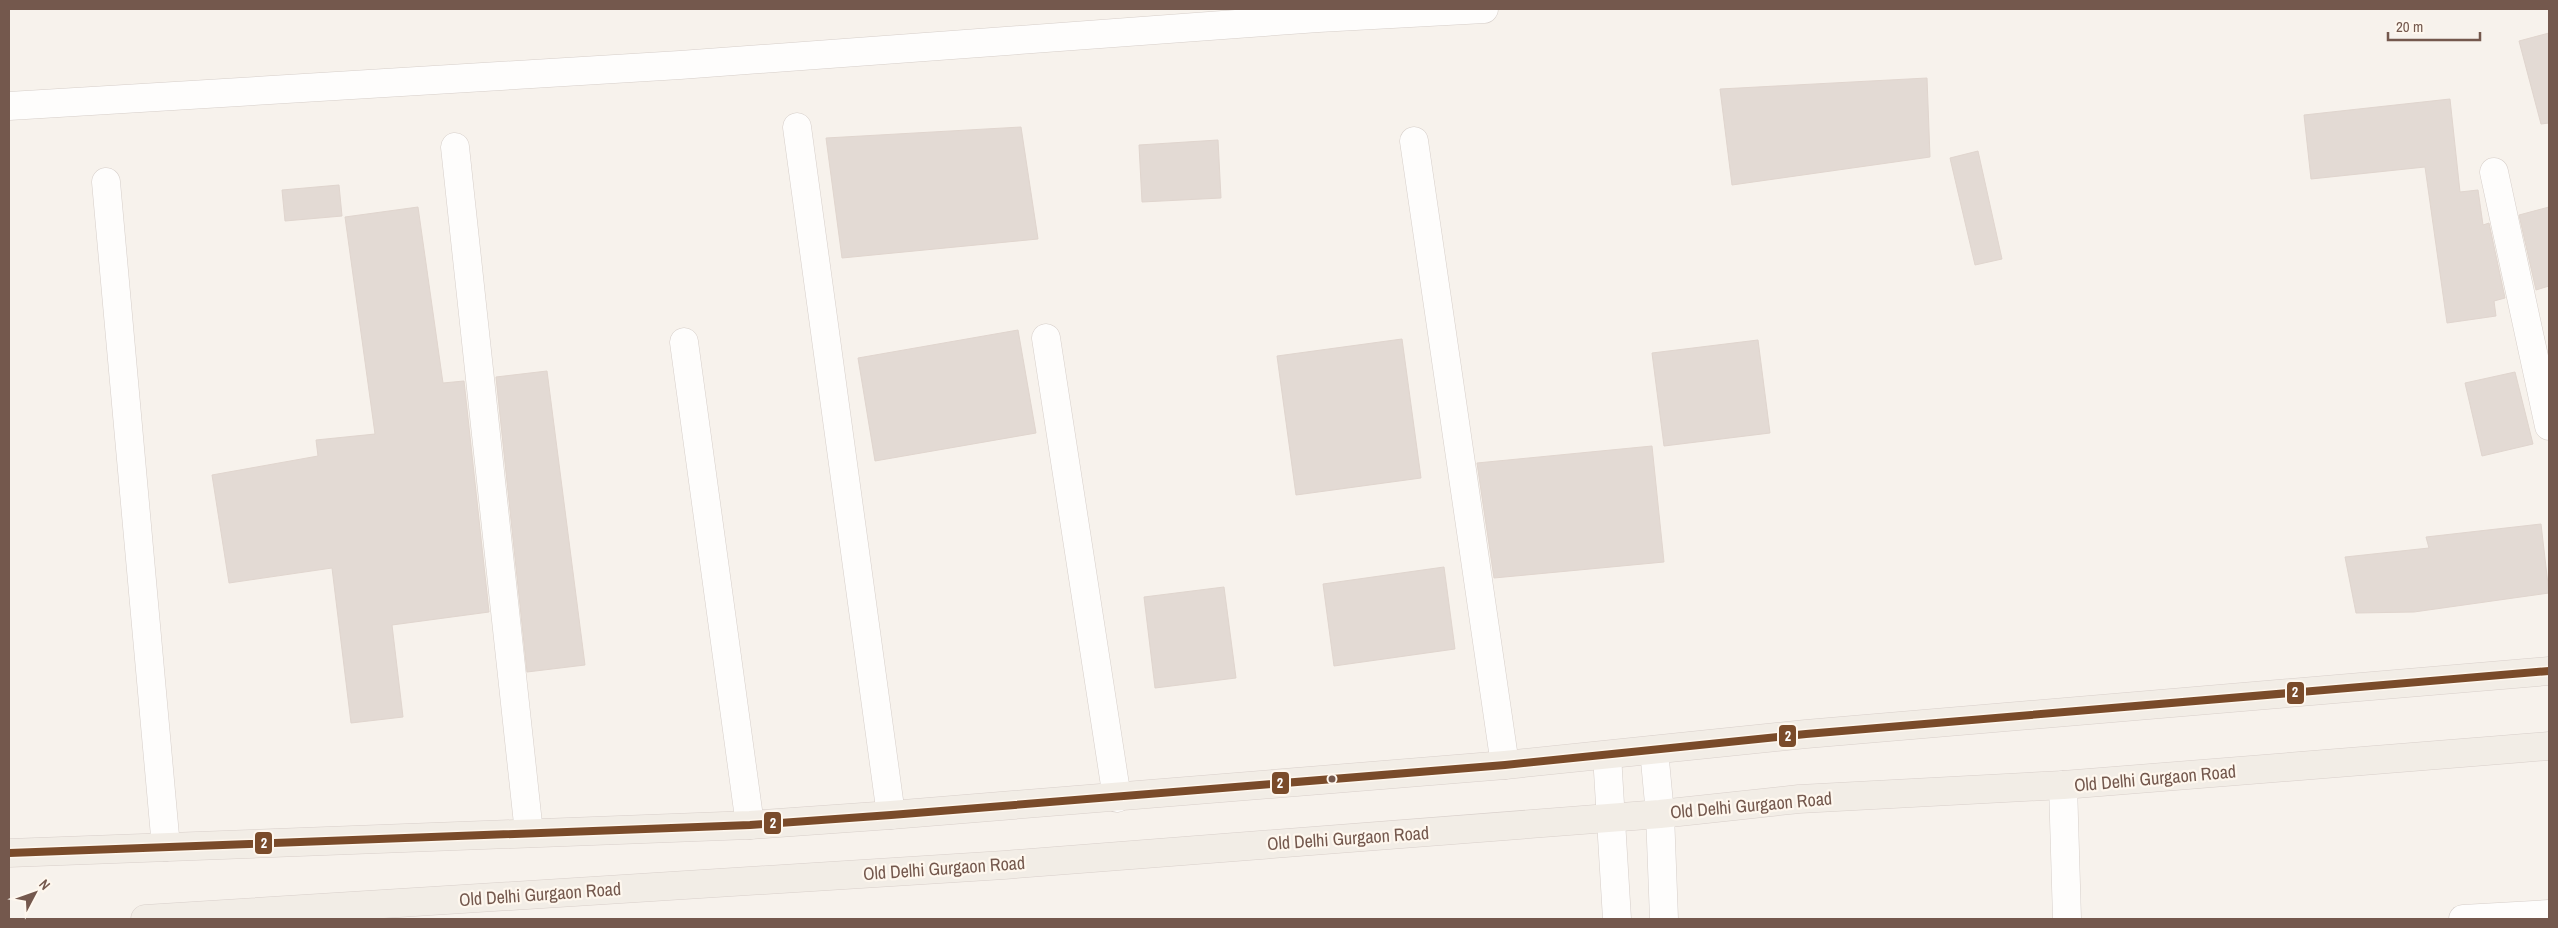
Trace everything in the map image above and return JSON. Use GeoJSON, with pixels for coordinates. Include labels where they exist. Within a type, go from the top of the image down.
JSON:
{"type":"FeatureCollection","features":[{"type":"Feature","properties":{"kind":"main road"},"geometry":{"type":"LineString","coordinates":[[9,853],[750,825],[891,815],[1505,765],[1816,733],[2549,671]]}},
{"type":"Feature","properties":{"kind":"main road","name":"Old Delhi Gurgaon Road"},"geometry":{"type":"LineString","coordinates":[[146,919],[1004,865],[1660,814],[1799,799],[2063,785],[2549,746]]}},
{"type":"Feature","properties":{"kind":"street"},"geometry":{"type":"LineString","coordinates":[[9,106],[680,66],[1298,19],[1484,9]]}},
{"type":"Feature","properties":{"kind":"street"},"geometry":{"type":"LineString","coordinates":[[797,127],[891,815]]}},
{"type":"Feature","properties":{"kind":"street"},"geometry":{"type":"LineString","coordinates":[[1414,141],[1505,765]]}},
{"type":"Feature","properties":{"kind":"street"},"geometry":{"type":"LineString","coordinates":[[455,146],[528,833]]}},
{"type":"Feature","properties":{"kind":"street"},"geometry":{"type":"LineString","coordinates":[[2494,172],[2549,426]]}},
{"type":"Feature","properties":{"kind":"street"},"geometry":{"type":"LineString","coordinates":[[106,182],[166,847]]}},
{"type":"Feature","properties":{"kind":"street"},"geometry":{"type":"LineString","coordinates":[[1046,338],[1117,798]]}},
{"type":"Feature","properties":{"kind":"street"},"geometry":{"type":"LineString","coordinates":[[684,342],[750,825]]}},
{"type":"Feature","properties":{"kind":"street"},"geometry":{"type":"LineString","coordinates":[[1654,750],[1660,814],[1664,919]]}},
{"type":"Feature","properties":{"kind":"street"},"geometry":{"type":"LineString","coordinates":[[1607,755],[1617,919]]}},
{"type":"Feature","properties":{"kind":"street"},"geometry":{"type":"LineString","coordinates":[[2063,785],[2067,919]]}},
{"type":"Feature","properties":{"kind":"street"},"geometry":{"type":"LineString","coordinates":[[2463,919],[2549,914]]}},
{"type":"Feature","properties":{"kind":"building"},"geometry":{"type":"Polygon","coordinates":[[[2549,33],[2549,123],[2541,124],[2519,41],[2549,33]]]}},
{"type":"Feature","properties":{"kind":"building"},"geometry":{"type":"Polygon","coordinates":[[[1927,78],[1930,157],[1732,185],[1720,89],[1927,78]]]}},
{"type":"Feature","properties":{"kind":"building"},"geometry":{"type":"Polygon","coordinates":[[[2450,99],[2460,192],[2478,190],[2483,225],[2489,223],[2505,298],[2494,301],[2496,316],[2447,323],[2425,167],[2311,179],[2304,115],[2450,99]]]}},
{"type":"Feature","properties":{"kind":"building"},"geometry":{"type":"Polygon","coordinates":[[[1021,127],[1038,239],[842,258],[826,138],[1021,127]]]}},
{"type":"Feature","properties":{"kind":"building"},"geometry":{"type":"Polygon","coordinates":[[[1218,140],[1221,198],[1142,202],[1139,145],[1218,140]]]}},
{"type":"Feature","properties":{"kind":"building"},"geometry":{"type":"Polygon","coordinates":[[[1978,151],[2002,259],[1975,265],[1950,158],[1978,151]]]}},
{"type":"Feature","properties":{"kind":"building"},"geometry":{"type":"Polygon","coordinates":[[[339,185],[342,216],[285,221],[282,190],[339,185]]]}},
{"type":"Feature","properties":{"kind":"building"},"geometry":{"type":"Polygon","coordinates":[[[418,207],[443,383],[464,381],[489,612],[392,625],[403,717],[351,723],[332,568],[229,583],[212,475],[318,456],[316,440],[375,434],[345,217],[418,207]]]}},
{"type":"Feature","properties":{"kind":"building"},"geometry":{"type":"Polygon","coordinates":[[[2549,207],[2549,286],[2536,290],[2519,215],[2549,207]]]}},
{"type":"Feature","properties":{"kind":"building"},"geometry":{"type":"Polygon","coordinates":[[[1018,330],[1036,433],[875,461],[858,358],[1018,330]]]}},
{"type":"Feature","properties":{"kind":"building"},"geometry":{"type":"Polygon","coordinates":[[[1402,339],[1421,478],[1296,495],[1277,356],[1402,339]]]}},
{"type":"Feature","properties":{"kind":"building"},"geometry":{"type":"Polygon","coordinates":[[[1758,340],[1770,433],[1664,446],[1652,353],[1758,340]]]}},
{"type":"Feature","properties":{"kind":"building"},"geometry":{"type":"Polygon","coordinates":[[[547,371],[585,665],[527,672],[496,377],[547,371]]]}},
{"type":"Feature","properties":{"kind":"building"},"geometry":{"type":"Polygon","coordinates":[[[2515,372],[2533,444],[2482,456],[2465,383],[2515,372]]]}},
{"type":"Feature","properties":{"kind":"building"},"geometry":{"type":"Polygon","coordinates":[[[1652,446],[1664,562],[1494,578],[1477,463],[1652,446]]]}},
{"type":"Feature","properties":{"kind":"building"},"geometry":{"type":"Polygon","coordinates":[[[2541,524],[2549,593],[2414,612],[2356,613],[2345,557],[2429,548],[2426,537],[2541,524]]]}},
{"type":"Feature","properties":{"kind":"building"},"geometry":{"type":"Polygon","coordinates":[[[1444,567],[1455,649],[1334,666],[1323,584],[1444,567]]]}},
{"type":"Feature","properties":{"kind":"building"},"geometry":{"type":"Polygon","coordinates":[[[1224,587],[1236,678],[1155,688],[1144,597],[1224,587]]]}},
{"type":"Feature","properties":{"kind":"transit line","name":"2"},"geometry":{"type":"LineString","coordinates":[[9,853],[750,825],[891,815],[1505,765],[1806,734],[2549,671]]}}]}
